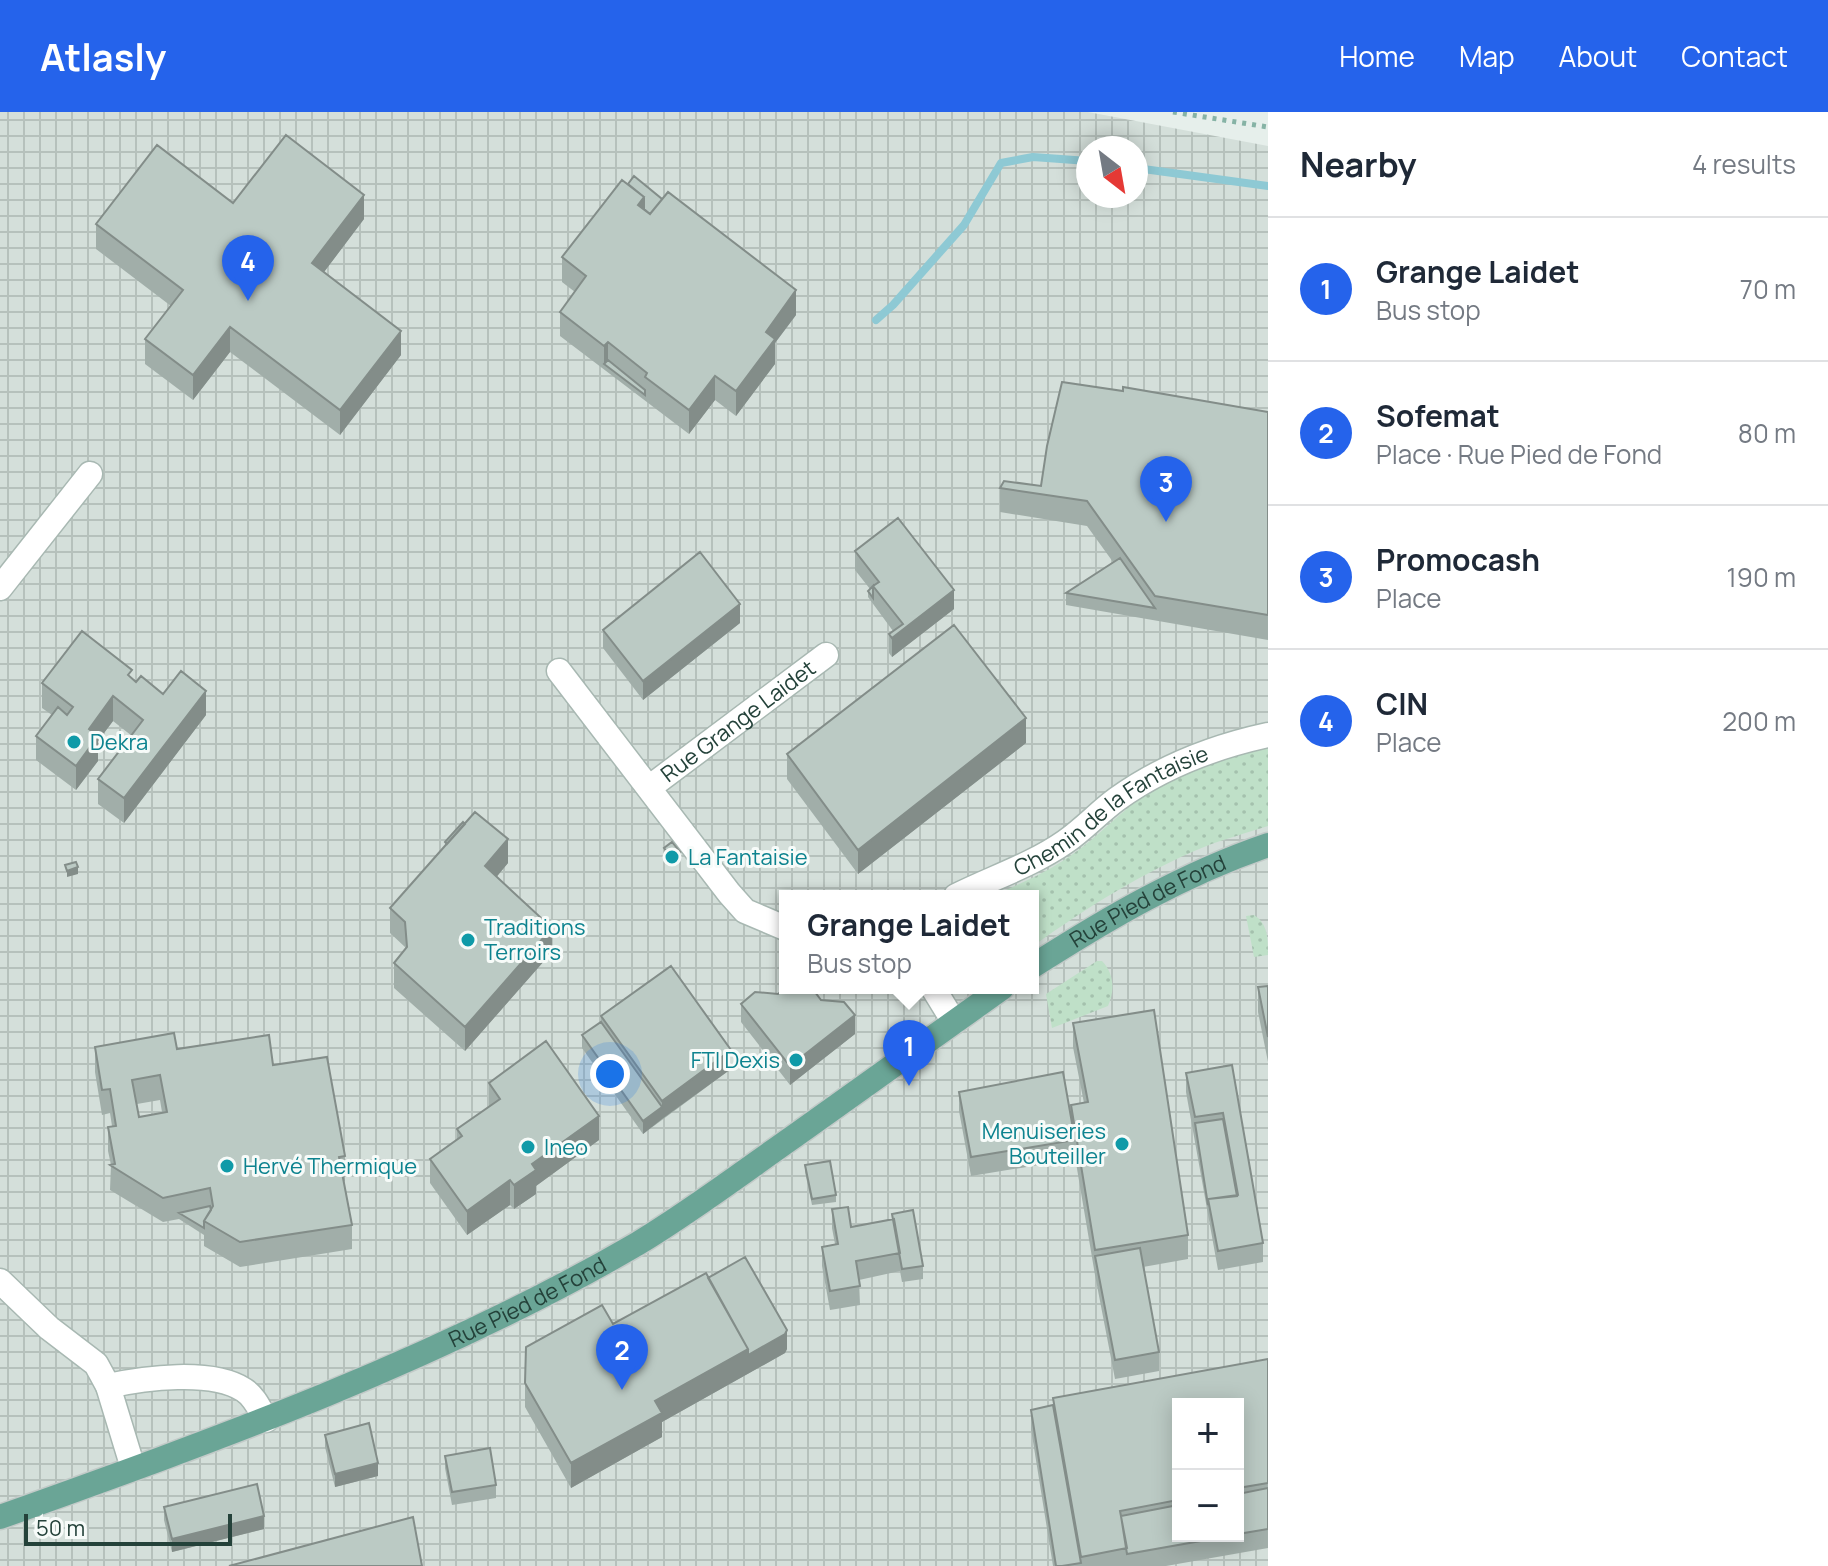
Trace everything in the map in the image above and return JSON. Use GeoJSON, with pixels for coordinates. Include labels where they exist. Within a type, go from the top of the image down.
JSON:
{"type":"FeatureCollection","features":[{"type":"Feature","properties":{"kind":"main road","name":"Rue Pied de Fond"},"geometry":{"type":"LineString","coordinates":[[1039,962],[1165,888],[1268,845]]}},
{"type":"Feature","properties":{"kind":"main road","name":"Rue Pied de Fond"},"geometry":{"type":"LineString","coordinates":[[0,1517],[266,1420],[459,1338],[636,1244],[703,1202],[994,994]]}},
{"type":"Feature","properties":{"kind":"street"},"geometry":{"type":"LineString","coordinates":[[0,588],[90,474]]}},
{"type":"Feature","properties":{"kind":"street","name":"Rue Grange Laidet"},"geometry":{"type":"LineString","coordinates":[[650,787],[826,655]]}},
{"type":"Feature","properties":{"kind":"street","name":"Rue Grange Laidet"},"geometry":{"type":"LineString","coordinates":[[559,671],[745,911],[779,925]]}},
{"type":"Feature","properties":{"kind":"street","name":"Chemin de la Fantaisie"},"geometry":{"type":"LineString","coordinates":[[969,890],[1067,841],[1113,802],[1166,769],[1234,742],[1268,735]]}},
{"type":"Feature","properties":{"kind":"street"},"geometry":{"type":"LineString","coordinates":[[937,994],[954,1022]]}},
{"type":"Feature","properties":{"kind":"street"},"geometry":{"type":"LineString","coordinates":[[0,1281],[49,1328],[96,1364],[108,1386],[133,1468]]}},
{"type":"Feature","properties":{"kind":"street"},"geometry":{"type":"LineString","coordinates":[[108,1386],[167,1378],[219,1381],[247,1392],[266,1420]]}},
{"type":"Feature","properties":{"kind":"path"},"geometry":{"type":"LineString","coordinates":[[1173,112],[1268,127]]}},
{"type":"Feature","properties":{"kind":"shaded area"},"geometry":{"type":"Polygon","coordinates":[[[0,112],[1088,112],[1268,146],[1268,1566],[0,1566],[0,112]]]}},
{"type":"Feature","properties":{"kind":"green space"},"geometry":{"type":"Polygon","coordinates":[[[1268,747],[1268,826],[1204,847],[1137,879],[1039,942],[1039,890],[1006,890],[1061,862],[1152,790],[1208,764],[1268,747]]]}},
{"type":"Feature","properties":{"kind":"green space"},"geometry":{"type":"Polygon","coordinates":[[[1254,915],[1265,927],[1268,955],[1254,957],[1246,916],[1254,915]]]}},
{"type":"Feature","properties":{"kind":"green space"},"geometry":{"type":"Polygon","coordinates":[[[1097,961],[1102,961],[1111,977],[1112,994],[1108,1006],[1052,1028],[1046,994],[1097,961]]]}},
{"type":"Feature","properties":{"kind":"building"},"geometry":{"type":"Polygon","coordinates":[[[286,135],[364,195],[312,263],[401,331],[340,410],[230,327],[193,375],[145,339],[183,290],[96,224],[157,145],[233,203],[286,135]]]}},
{"type":"Feature","properties":{"kind":"building"},"geometry":{"type":"Polygon","coordinates":[[[634,176],[662,199],[650,214],[644,209],[644,197],[628,184],[634,176]]]}},
{"type":"Feature","properties":{"kind":"building"},"geometry":{"type":"Polygon","coordinates":[[[622,180],[644,197],[638,205],[650,214],[668,192],[796,290],[766,332],[775,339],[736,391],[715,376],[689,410],[645,377],[647,373],[608,342],[604,346],[560,312],[586,276],[562,257],[622,180]]]}},
{"type":"Feature","properties":{"kind":"building"},"geometry":{"type":"Polygon","coordinates":[[[608,360],[645,390],[645,395],[604,364],[608,360]]]}},
{"type":"Feature","properties":{"kind":"building"},"geometry":{"type":"Polygon","coordinates":[[[1062,382],[1123,391],[1123,387],[1268,412],[1268,615],[1155,596],[1087,501],[1000,488],[1004,481],[1041,486],[1062,382]]]}},
{"type":"Feature","properties":{"kind":"building"},"geometry":{"type":"Polygon","coordinates":[[[898,518],[954,590],[892,638],[889,634],[903,624],[873,586],[879,582],[855,551],[898,518]]]}},
{"type":"Feature","properties":{"kind":"building"},"geometry":{"type":"Polygon","coordinates":[[[700,552],[740,604],[643,681],[603,630],[700,552]]]}},
{"type":"Feature","properties":{"kind":"building"},"geometry":{"type":"Polygon","coordinates":[[[1120,558],[1155,608],[1066,593],[1120,558]]]}},
{"type":"Feature","properties":{"kind":"building"},"geometry":{"type":"Polygon","coordinates":[[[954,625],[1026,718],[858,850],[787,754],[954,625]]]}},
{"type":"Feature","properties":{"kind":"building"},"geometry":{"type":"Polygon","coordinates":[[[82,631],[132,670],[128,675],[136,682],[141,676],[163,694],[181,671],[206,691],[124,798],[98,779],[143,720],[113,696],[89,729],[98,736],[76,766],[36,736],[58,707],[67,715],[73,707],[42,683],[82,631]]]}},
{"type":"Feature","properties":{"kind":"building","name":"Traditions Terroirs"},"geometry":{"type":"Polygon","coordinates":[[[475,812],[508,839],[485,866],[552,928],[465,1027],[394,963],[407,947],[405,922],[390,908],[475,812]]]}},
{"type":"Feature","properties":{"kind":"building"},"geometry":{"type":"Polygon","coordinates":[[[463,822],[465,824],[447,844],[445,842],[463,822]]]}},
{"type":"Feature","properties":{"kind":"building"},"geometry":{"type":"Polygon","coordinates":[[[672,842],[680,852],[672,858],[664,848],[672,842]]]}},
{"type":"Feature","properties":{"kind":"building"},"geometry":{"type":"Polygon","coordinates":[[[76,862],[78,867],[67,871],[65,865],[76,862]]]}},
{"type":"Feature","properties":{"kind":"building"},"geometry":{"type":"Polygon","coordinates":[[[671,966],[731,1050],[662,1101],[601,1016],[671,966]]]}},
{"type":"Feature","properties":{"kind":"building"},"geometry":{"type":"Polygon","coordinates":[[[1268,986],[1268,1037],[1258,987],[1268,986]]]}},
{"type":"Feature","properties":{"kind":"building","name":"FTI Dexis"},"geometry":{"type":"Polygon","coordinates":[[[755,992],[816,994],[821,1000],[844,1002],[855,1015],[790,1066],[741,1004],[755,992]]]}},
{"type":"Feature","properties":{"kind":"building","name":"Menuiseries Bouteiller"},"geometry":{"type":"Polygon","coordinates":[[[1154,1010],[1188,1235],[1095,1250],[1071,1105],[1088,1102],[1073,1023],[1154,1010]]]}},
{"type":"Feature","properties":{"kind":"building"},"geometry":{"type":"Polygon","coordinates":[[[601,1022],[662,1107],[643,1121],[582,1035],[601,1022]]]}},
{"type":"Feature","properties":{"kind":"building","name":"Hervé Thermique"},"geometry":{"type":"Polygon","coordinates":[[[174,1033],[177,1049],[269,1035],[273,1065],[327,1057],[345,1156],[339,1157],[352,1225],[240,1242],[204,1221],[213,1206],[210,1188],[163,1198],[110,1165],[115,1164],[108,1127],[116,1126],[110,1089],[102,1090],[95,1047],[174,1033]],[[160,1075],[132,1080],[139,1117],[167,1112],[160,1075]]]}},
{"type":"Feature","properties":{"kind":"building","name":"Ineo"},"geometry":{"type":"Polygon","coordinates":[[[546,1041],[599,1116],[532,1164],[536,1170],[514,1185],[510,1180],[467,1211],[430,1159],[462,1136],[457,1129],[500,1099],[489,1083],[546,1041]]]}},
{"type":"Feature","properties":{"kind":"building"},"geometry":{"type":"Polygon","coordinates":[[[1232,1065],[1263,1243],[1218,1251],[1208,1199],[1238,1195],[1223,1113],[1195,1117],[1186,1073],[1232,1065]]]}},
{"type":"Feature","properties":{"kind":"building"},"geometry":{"type":"Polygon","coordinates":[[[1063,1072],[1075,1140],[971,1157],[959,1092],[1063,1072]]]}},
{"type":"Feature","properties":{"kind":"building"},"geometry":{"type":"Polygon","coordinates":[[[1223,1119],[1237,1196],[1208,1199],[1208,1205],[1195,1123],[1223,1119]]]}},
{"type":"Feature","properties":{"kind":"building"},"geometry":{"type":"Polygon","coordinates":[[[830,1161],[836,1195],[812,1199],[805,1165],[830,1161]]]}},
{"type":"Feature","properties":{"kind":"building"},"geometry":{"type":"Polygon","coordinates":[[[210,1206],[204,1228],[179,1213],[210,1206]]]}},
{"type":"Feature","properties":{"kind":"building"},"geometry":{"type":"Polygon","coordinates":[[[848,1207],[851,1227],[894,1219],[900,1253],[856,1261],[860,1286],[830,1291],[822,1247],[838,1244],[832,1209],[848,1207]]]}},
{"type":"Feature","properties":{"kind":"building"},"geometry":{"type":"Polygon","coordinates":[[[913,1210],[923,1266],[902,1269],[892,1214],[913,1210]]]}},
{"type":"Feature","properties":{"kind":"building"},"geometry":{"type":"Polygon","coordinates":[[[1140,1248],[1159,1352],[1115,1360],[1095,1256],[1140,1248]]]}},
{"type":"Feature","properties":{"kind":"building"},"geometry":{"type":"Polygon","coordinates":[[[745,1257],[787,1330],[748,1355],[748,1349],[708,1278],[745,1257]]]}},
{"type":"Feature","properties":{"kind":"building"},"geometry":{"type":"Polygon","coordinates":[[[706,1273],[748,1349],[655,1401],[662,1413],[571,1463],[525,1383],[526,1347],[602,1305],[613,1324],[706,1273]]]}},
{"type":"Feature","properties":{"kind":"building"},"geometry":{"type":"Polygon","coordinates":[[[1268,1359],[1268,1483],[1244,1487],[1244,1398],[1172,1398],[1172,1501],[1120,1511],[1127,1548],[1081,1557],[1053,1398],[1268,1359]]]}},
{"type":"Feature","properties":{"kind":"building"},"geometry":{"type":"Polygon","coordinates":[[[1053,1405],[1081,1563],[1062,1566],[1056,1566],[1031,1410],[1053,1405]]]}},
{"type":"Feature","properties":{"kind":"building"},"geometry":{"type":"Polygon","coordinates":[[[369,1423],[378,1463],[335,1474],[325,1435],[369,1423]]]}},
{"type":"Feature","properties":{"kind":"building"},"geometry":{"type":"Polygon","coordinates":[[[490,1448],[496,1485],[452,1492],[445,1456],[490,1448]]]}},
{"type":"Feature","properties":{"kind":"building"},"geometry":{"type":"Polygon","coordinates":[[[257,1484],[264,1516],[172,1539],[164,1507],[257,1484]]]}},
{"type":"Feature","properties":{"kind":"building"},"geometry":{"type":"Polygon","coordinates":[[[1268,1488],[1268,1529],[1244,1533],[1244,1493],[1268,1488]]]}},
{"type":"Feature","properties":{"kind":"building"},"geometry":{"type":"Polygon","coordinates":[[[1172,1506],[1172,1542],[1195,1542],[1127,1554],[1121,1516],[1172,1506]]]}},
{"type":"Feature","properties":{"kind":"building"},"geometry":{"type":"Polygon","coordinates":[[[413,1517],[422,1566],[229,1566],[413,1517]]]}},
{"type":"Feature","properties":{"kind":"waterway"},"geometry":{"type":"LineString","coordinates":[[876,320],[964,225],[1001,163],[1033,157],[1076,160]]}},
{"type":"Feature","properties":{"kind":"waterway"},"geometry":{"type":"LineString","coordinates":[[1148,170],[1268,186]]}},
{"type":"Feature","properties":{"kind":"place","name":"CIN"},"geometry":{"type":"Point","coordinates":[248,301]}},
{"type":"Feature","properties":{"kind":"place","name":"Promocash"},"geometry":{"type":"Point","coordinates":[1166,522]}},
{"type":"Feature","properties":{"kind":"place","name":"Dekra"},"geometry":{"type":"Point","coordinates":[74,742]}},
{"type":"Feature","properties":{"kind":"place","name":"La Fantaisie"},"geometry":{"type":"Point","coordinates":[672,857]}},
{"type":"Feature","properties":{"kind":"place","name":"Traditions Terroirs"},"geometry":{"type":"Point","coordinates":[468,940]}},
{"type":"Feature","properties":{"kind":"place","name":"FTI Dexis"},"geometry":{"type":"Point","coordinates":[796,1060]}},
{"type":"Feature","properties":{"kind":"place","name":"Grange Laidet"},"geometry":{"type":"Point","coordinates":[909,1086]}},
{"type":"Feature","properties":{"kind":"place","name":"Menuiseries Bouteiller"},"geometry":{"type":"Point","coordinates":[1122,1144]}},
{"type":"Feature","properties":{"kind":"place","name":"Ineo"},"geometry":{"type":"Point","coordinates":[528,1147]}},
{"type":"Feature","properties":{"kind":"place","name":"Hervé Thermique"},"geometry":{"type":"Point","coordinates":[227,1166]}},
{"type":"Feature","properties":{"kind":"place","name":"Sofemat"},"geometry":{"type":"Point","coordinates":[622,1390]}}]}
